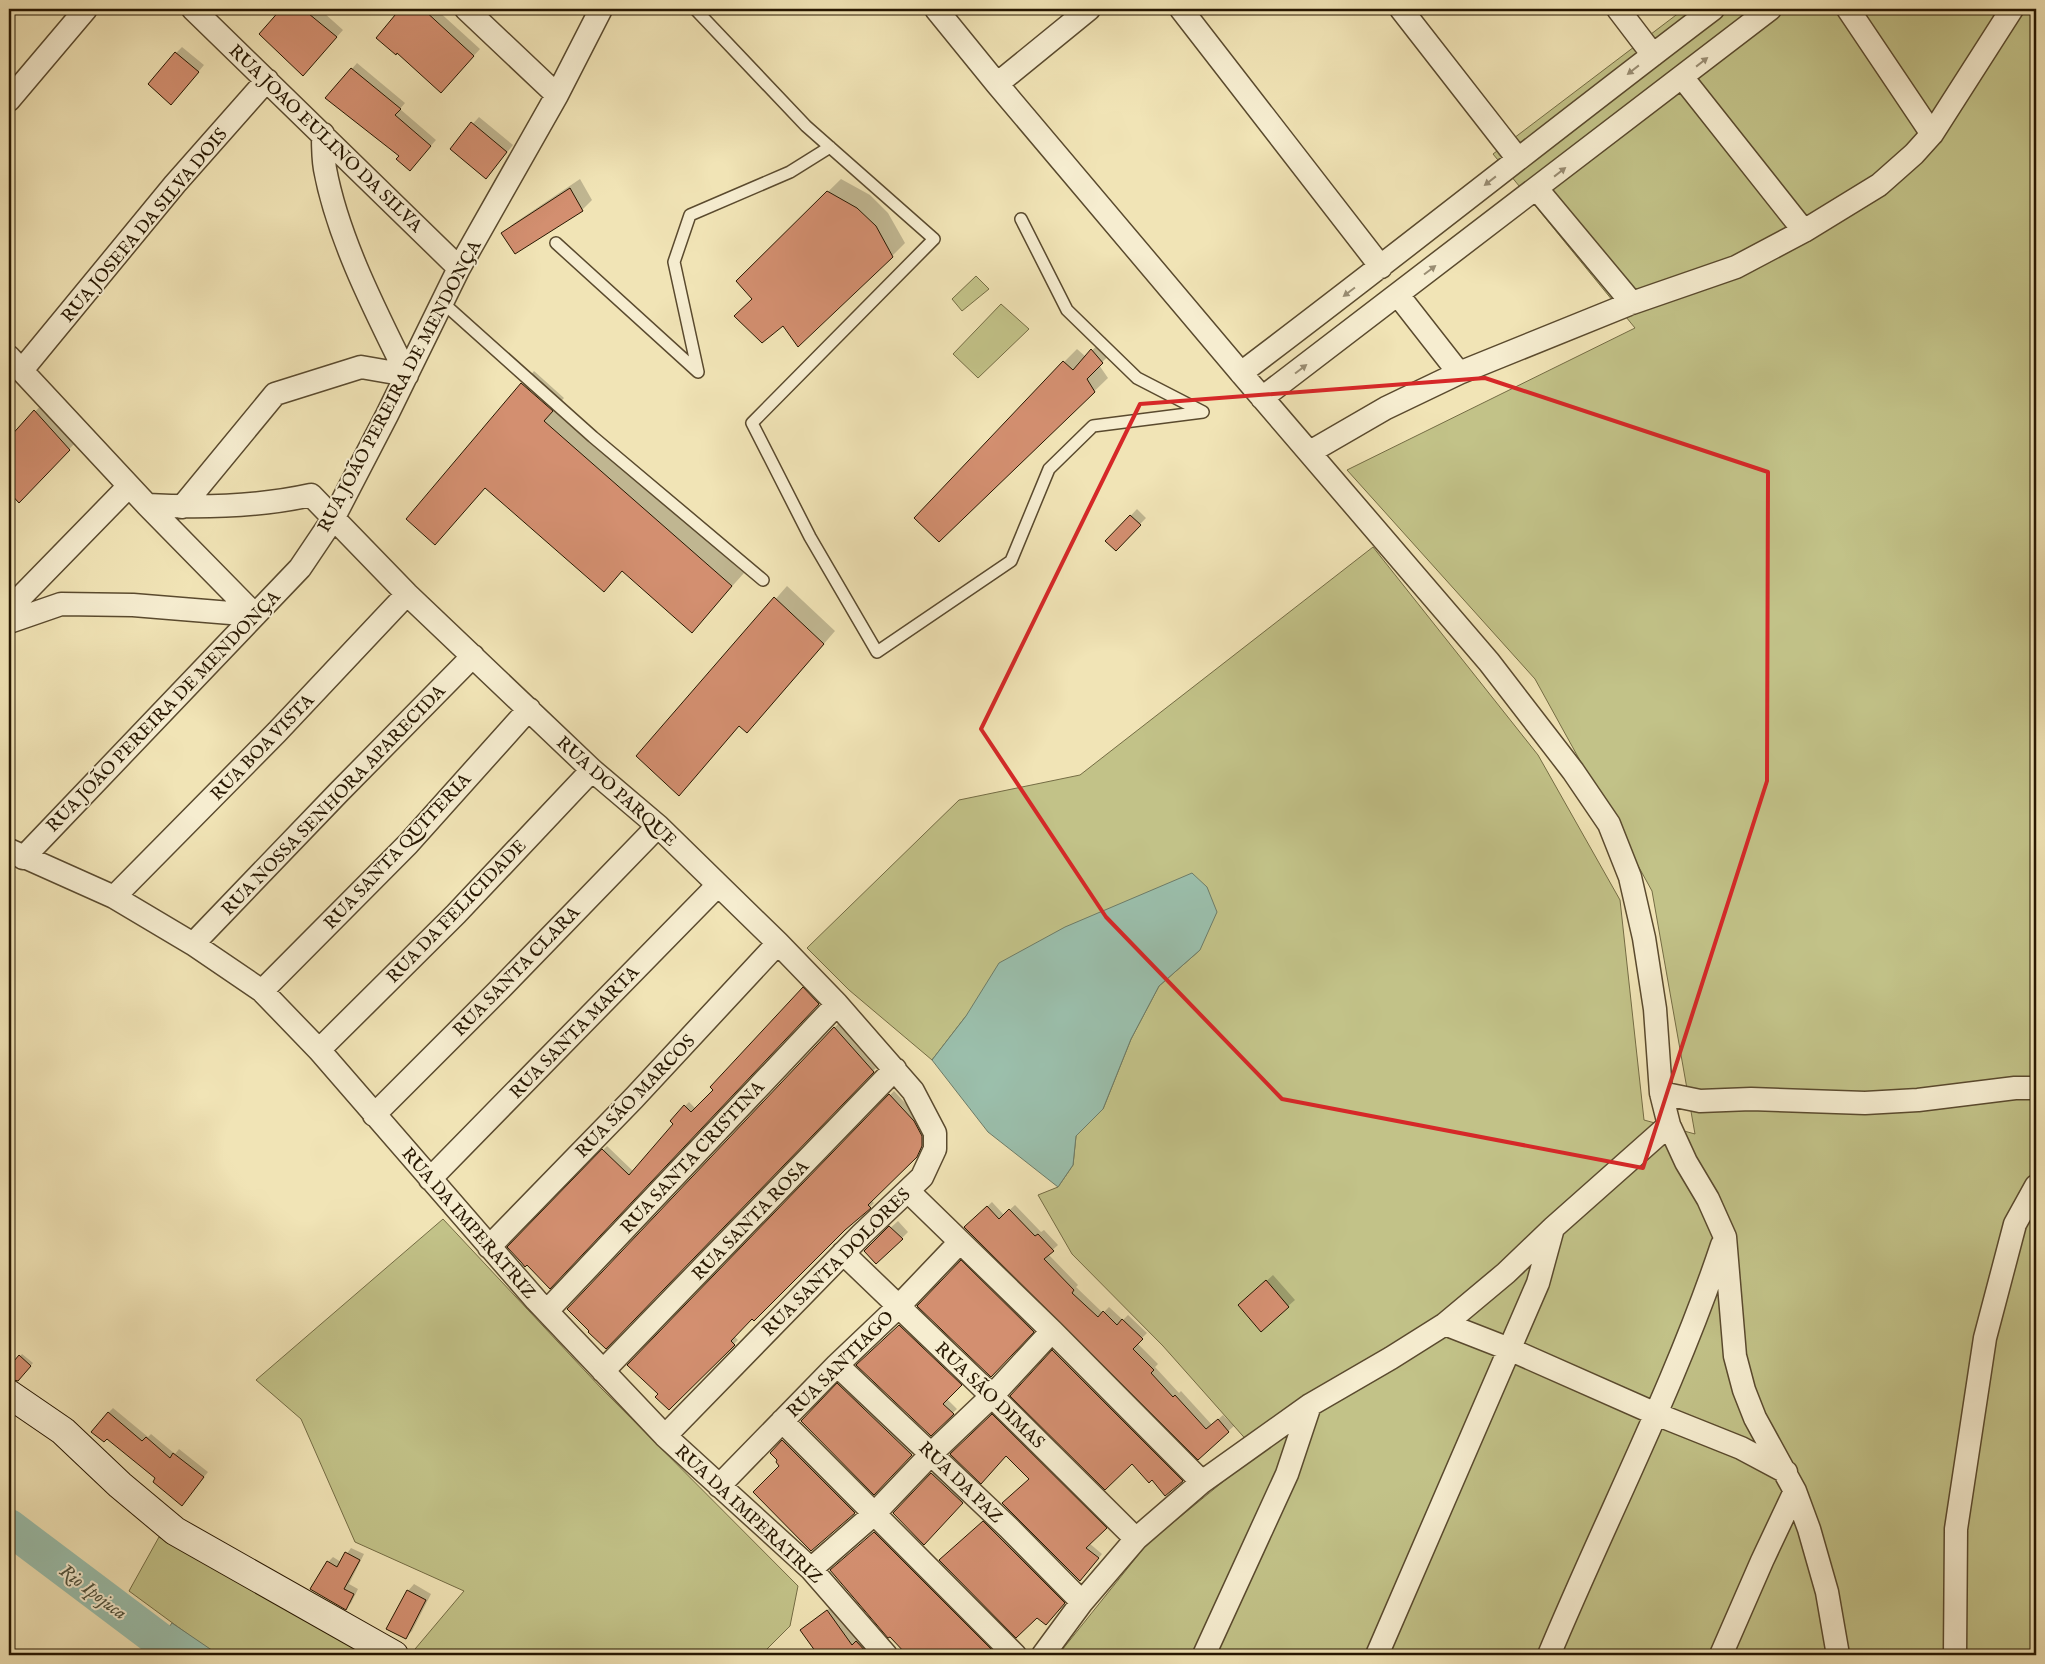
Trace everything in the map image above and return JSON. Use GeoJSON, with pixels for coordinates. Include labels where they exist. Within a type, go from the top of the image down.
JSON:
{"type":"FeatureCollection","features":[{"type":"Feature","properties":{"kind":"street"},"geometry":{"type":"LineString","coordinates":[[9,100],[86,9]]}},
{"type":"Feature","properties":{"kind":"street","name":"RUA JOAO EULINO DA SILVA"},"geometry":{"type":"LineString","coordinates":[[193,9],[460,268]]}},
{"type":"Feature","properties":{"kind":"street"},"geometry":{"type":"LineString","coordinates":[[466,9],[557,95]]}},
{"type":"Feature","properties":{"kind":"street","name":"RUA JOÃO PEREIRA DE MENDONÇA"},"geometry":{"type":"LineString","coordinates":[[16,854],[255,616],[300,568],[332,519],[407,375],[442,302],[557,95],[600,9]]}},
{"type":"Feature","properties":{"kind":"street"},"geometry":{"type":"LineString","coordinates":[[936,9],[1262,398],[1489,662],[1573,771],[1609,824],[1630,878],[1644,938],[1656,1009],[1661,1094],[1669,1125],[1686,1162],[1708,1199],[1725,1237],[1735,1356],[1744,1390],[1755,1418],[1791,1482],[1809,1529],[1827,1592],[1838,1655]]}},
{"type":"Feature","properties":{"kind":"street"},"geometry":{"type":"LineString","coordinates":[[997,84],[1089,9]]}},
{"type":"Feature","properties":{"kind":"street"},"geometry":{"type":"LineString","coordinates":[[1181,9],[1381,267]]}},
{"type":"Feature","properties":{"kind":"street"},"geometry":{"type":"LineString","coordinates":[[1401,9],[1518,159]]}},
{"type":"Feature","properties":{"kind":"street"},"geometry":{"type":"LineString","coordinates":[[1618,9],[1653,55]]}},
{"type":"Feature","properties":{"kind":"street"},"geometry":{"type":"LineString","coordinates":[[1241,373],[1381,267],[1713,9]]}},
{"type":"Feature","properties":{"kind":"street"},"geometry":{"type":"LineString","coordinates":[[1262,398],[1770,9]]}},
{"type":"Feature","properties":{"kind":"street"},"geometry":{"type":"LineString","coordinates":[[1848,9],[1932,134]]}},
{"type":"Feature","properties":{"kind":"street"},"geometry":{"type":"LineString","coordinates":[[1310,452],[1386,408],[1460,373],[1632,304],[1736,267],[1804,231],[1879,185],[1914,154],[1932,134],[2012,9]]}},
{"type":"Feature","properties":{"kind":"street"},"geometry":{"type":"LineString","coordinates":[[1682,77],[1804,231]]}},
{"type":"Feature","properties":{"kind":"street","name":"RUA JOSEFA DA SILVA DOIS"},"geometry":{"type":"LineString","coordinates":[[15,363],[267,80]]}},
{"type":"Feature","properties":{"kind":"street"},"geometry":{"type":"LineString","coordinates":[[323,134],[324,168],[347,242],[370,301],[407,375]]}},
{"type":"Feature","properties":{"kind":"street"},"geometry":{"type":"LineString","coordinates":[[1537,189],[1632,304]]}},
{"type":"Feature","properties":{"kind":"street"},"geometry":{"type":"LineString","coordinates":[[1398,295],[1460,373]]}},
{"type":"Feature","properties":{"kind":"street"},"geometry":{"type":"LineString","coordinates":[[15,363],[129,486],[255,616]]}},
{"type":"Feature","properties":{"kind":"street"},"geometry":{"type":"LineString","coordinates":[[182,507],[275,394],[361,367],[407,375]]}},
{"type":"Feature","properties":{"kind":"street"},"geometry":{"type":"LineString","coordinates":[[9,609],[129,486]]}},
{"type":"Feature","properties":{"kind":"street"},"geometry":{"type":"LineString","coordinates":[[147,504],[182,507],[246,505],[311,495],[332,519]]}},
{"type":"Feature","properties":{"kind":"street","name":"RUA DO PARQUE"},"geometry":{"type":"LineString","coordinates":[[332,519],[407,594],[592,770],[658,826],[837,1004],[895,1069]]}},
{"type":"Feature","properties":{"kind":"street","name":"RUA BOA VISTA"},"geometry":{"type":"LineString","coordinates":[[114,897],[277,732],[407,594]]}},
{"type":"Feature","properties":{"kind":"street"},"geometry":{"type":"LineString","coordinates":[[9,622],[61,604],[133,605],[255,616]]}},
{"type":"Feature","properties":{"kind":"street","name":"RUA NOSSA SENHORA APARECIDA"},"geometry":{"type":"LineString","coordinates":[[193,944],[473,656]]}},
{"type":"Feature","properties":{"kind":"street","name":"RUA SANTA QUITERIA"},"geometry":{"type":"LineString","coordinates":[[262,991],[408,844],[529,709]]}},
{"type":"Feature","properties":{"kind":"street","name":"RUA DA FELICIDADE"},"geometry":{"type":"LineString","coordinates":[[319,1050],[456,914],[592,770]]}},
{"type":"Feature","properties":{"kind":"street","name":"RUA SANTA CLARA"},"geometry":{"type":"LineString","coordinates":[[374,1115],[498,991],[658,826]]}},
{"type":"Feature","properties":{"kind":"street","name":"RUA DA IMPERATRIZ"},"geometry":{"type":"LineString","coordinates":[[16,854],[114,897],[193,944],[262,991],[319,1050],[430,1180],[603,1371],[665,1436],[811,1569],[886,1655]]}},
{"type":"Feature","properties":{"kind":"street","name":"RUA SANTA MARTA"},"geometry":{"type":"LineString","coordinates":[[430,1180],[718,885]]}},
{"type":"Feature","properties":{"kind":"street","name":"RUA SÃO MARCOS"},"geometry":{"type":"LineString","coordinates":[[490,1247],[634,1098],[778,944]]}},
{"type":"Feature","properties":{"kind":"street","name":"RUA SANTA CRISTINA"},"geometry":{"type":"LineString","coordinates":[[547,1311],[837,1004]]}},
{"type":"Feature","properties":{"kind":"street","name":"RUA SANTA DOLORES"},"geometry":{"type":"LineString","coordinates":[[665,1436],[843,1253],[922,1177],[935,1149],[935,1133],[913,1090],[895,1069]]}},
{"type":"Feature","properties":{"kind":"street","name":"RUA SANTA ROSA"},"geometry":{"type":"LineString","coordinates":[[603,1371],[895,1069]]}},
{"type":"Feature","properties":{"kind":"street"},"geometry":{"type":"LineString","coordinates":[[1661,1094],[1700,1101],[1751,1099],[1865,1103],[1918,1100],[2015,1088],[2036,1088]]}},
{"type":"Feature","properties":{"kind":"street"},"geometry":{"type":"LineString","coordinates":[[1043,1655],[1082,1602],[1136,1539],[1202,1482],[1310,1405],[1392,1358],[1445,1324],[1506,1273],[1554,1227],[1669,1125]]}},
{"type":"Feature","properties":{"kind":"street"},"geometry":{"type":"LineString","coordinates":[[1955,1655],[1956,1529],[1985,1338],[2015,1224],[2036,1186]]}},
{"type":"Feature","properties":{"kind":"street"},"geometry":{"type":"LineString","coordinates":[[908,1191],[1052,1331],[1202,1482]]}},
{"type":"Feature","properties":{"kind":"street"},"geometry":{"type":"LineString","coordinates":[[1376,1655],[1538,1283],[1554,1227]]}},
{"type":"Feature","properties":{"kind":"street"},"geometry":{"type":"LineString","coordinates":[[1550,1655],[1706,1295],[1725,1237]]}},
{"type":"Feature","properties":{"kind":"street","name":"RUA SANTIAGO"},"geometry":{"type":"LineString","coordinates":[[719,1486],[837,1365],[898,1307],[960,1242]]}},
{"type":"Feature","properties":{"kind":"street","name":"RUA SÃO DIMAS"},"geometry":{"type":"LineString","coordinates":[[843,1253],[992,1396],[1136,1539]]}},
{"type":"Feature","properties":{"kind":"street"},"geometry":{"type":"LineString","coordinates":[[1445,1324],[1509,1349],[1656,1414],[1741,1448],[1791,1482]]}},
{"type":"Feature","properties":{"kind":"street"},"geometry":{"type":"LineString","coordinates":[[811,1569],[874,1514],[992,1396],[1052,1331]]}},
{"type":"Feature","properties":{"kind":"street","name":"RUA DA PAZ"},"geometry":{"type":"LineString","coordinates":[[837,1365],[932,1454],[1082,1602]]}},
{"type":"Feature","properties":{"kind":"street"},"geometry":{"type":"LineString","coordinates":[[9,1394],[62,1431],[120,1486],[175,1531],[394,1655]]}},
{"type":"Feature","properties":{"kind":"street"},"geometry":{"type":"LineString","coordinates":[[1204,1655],[1287,1474],[1310,1405]]}},
{"type":"Feature","properties":{"kind":"street"},"geometry":{"type":"LineString","coordinates":[[782,1421],[1016,1655]]}},
{"type":"Feature","properties":{"kind":"street"},"geometry":{"type":"LineString","coordinates":[[1722,1655],[1762,1561],[1791,1482]]}},
{"type":"Feature","properties":{"kind":"lane"},"geometry":{"type":"LineString","coordinates":[[696,9],[806,126],[934,239],[752,423],[810,537],[877,652],[1011,561],[1049,469],[1093,426],[1203,412],[1137,378],[1067,310],[1021,219]]}},
{"type":"Feature","properties":{"kind":"lane"},"geometry":{"type":"LineString","coordinates":[[556,243],[698,372],[674,262],[690,215],[790,172],[830,148]]}},
{"type":"Feature","properties":{"kind":"lane"},"geometry":{"type":"LineString","coordinates":[[442,302],[593,437],[763,580]]}},
{"type":"Feature","properties":{"kind":"highlighted area"},"geometry":{"type":"Polygon","coordinates":[[[1485,378],[1768,472],[1767,781],[1643,1168],[1282,1099],[1106,917],[981,729],[1140,404],[1485,378]]]}},
{"type":"Feature","properties":{"kind":"green space"},"geometry":{"type":"Polygon","coordinates":[[[1684,9],[2036,9],[2036,1655],[1058,1655],[1147,1544],[1258,1453],[1163,1346],[1072,1254],[1038,1195],[1058,1187],[1073,1165],[1076,1136],[1103,1109],[1131,1039],[1159,986],[1200,950],[966,1016],[932,1060],[849,990],[807,948],[959,800],[1080,775],[1373,547],[1538,755],[1620,900],[1644,1120],[1695,1134],[1652,891],[1535,679],[1347,470],[1635,328],[1493,154],[1684,9]]]}},
{"type":"Feature","properties":{"kind":"green space"},"geometry":{"type":"Polygon","coordinates":[[[976,276],[989,289],[962,311],[952,299],[976,276]]]}},
{"type":"Feature","properties":{"kind":"green space"},"geometry":{"type":"Polygon","coordinates":[[[1001,304],[1029,329],[978,378],[953,354],[1001,304]]]}},
{"type":"Feature","properties":{"kind":"green space"},"geometry":{"type":"Polygon","coordinates":[[[443,1219],[601,1388],[798,1586],[790,1626],[761,1655],[410,1655],[464,1591],[355,1542],[301,1419],[256,1380],[443,1219]]]}},
{"type":"Feature","properties":{"kind":"green space"},"geometry":{"type":"Polygon","coordinates":[[[159,1537],[372,1655],[216,1655],[129,1591],[159,1537]]]}},
{"type":"Feature","properties":{"kind":"shaded area"},"geometry":{"type":"Polygon","coordinates":[[[1192,873],[1207,887],[1217,912],[1200,950],[1159,986],[1131,1039],[1103,1109],[1076,1136],[1073,1165],[1058,1187],[988,1132],[932,1060],[966,1016],[999,963],[1065,927],[1192,873]]]}},
{"type":"Feature","properties":{"kind":"shaded area"},"geometry":{"type":"Polygon","coordinates":[[[172,1623],[219,1655],[151,1655],[159,1640],[172,1623]]]}},
{"type":"Feature","properties":{"kind":"building"},"geometry":{"type":"Polygon","coordinates":[[[281,9],[303,9],[337,37],[303,76],[259,34],[281,9]]]}},
{"type":"Feature","properties":{"kind":"building"},"geometry":{"type":"Polygon","coordinates":[[[400,9],[423,9],[474,56],[441,93],[397,53],[396,55],[376,38],[400,9]]]}},
{"type":"Feature","properties":{"kind":"building"},"geometry":{"type":"Polygon","coordinates":[[[175,52],[199,72],[171,105],[148,84],[175,52]]]}},
{"type":"Feature","properties":{"kind":"building"},"geometry":{"type":"Polygon","coordinates":[[[351,68],[401,109],[395,115],[431,146],[410,171],[396,159],[399,156],[325,98],[351,68]]]}},
{"type":"Feature","properties":{"kind":"building"},"geometry":{"type":"Polygon","coordinates":[[[471,122],[507,152],[486,179],[450,149],[471,122]]]}},
{"type":"Feature","properties":{"kind":"building"},"geometry":{"type":"Polygon","coordinates":[[[570,188],[583,211],[515,254],[501,233],[570,188]]]}},
{"type":"Feature","properties":{"kind":"building"},"geometry":{"type":"Polygon","coordinates":[[[827,191],[857,208],[876,226],[893,257],[798,347],[783,326],[762,343],[734,316],[752,299],[736,281],[827,191]]]}},
{"type":"Feature","properties":{"kind":"building"},"geometry":{"type":"Polygon","coordinates":[[[1091,349],[1103,363],[1087,379],[1095,392],[939,542],[914,518],[1063,361],[1073,370],[1091,349]]]}},
{"type":"Feature","properties":{"kind":"building"},"geometry":{"type":"Polygon","coordinates":[[[521,383],[553,411],[544,421],[732,586],[692,633],[622,571],[604,592],[485,488],[435,545],[406,519],[521,383]]]}},
{"type":"Feature","properties":{"kind":"building"},"geometry":{"type":"Polygon","coordinates":[[[34,410],[70,450],[19,503],[9,492],[9,438],[34,410]]]}},
{"type":"Feature","properties":{"kind":"building"},"geometry":{"type":"Polygon","coordinates":[[[1130,515],[1141,525],[1116,551],[1105,541],[1130,515]]]}},
{"type":"Feature","properties":{"kind":"building"},"geometry":{"type":"Polygon","coordinates":[[[774,597],[824,644],[747,733],[739,726],[679,796],[636,756],[774,597]]]}},
{"type":"Feature","properties":{"kind":"building"},"geometry":{"type":"Polygon","coordinates":[[[803,987],[819,1004],[550,1289],[527,1265],[525,1267],[507,1247],[602,1149],[629,1175],[673,1124],[670,1121],[684,1105],[691,1112],[713,1090],[710,1087],[803,987]]]}},
{"type":"Feature","properties":{"kind":"building"},"geometry":{"type":"Polygon","coordinates":[[[834,1027],[874,1072],[606,1349],[567,1309],[834,1027]]]}},
{"type":"Feature","properties":{"kind":"building"},"geometry":{"type":"Polygon","coordinates":[[[889,1094],[914,1121],[922,1136],[922,1146],[917,1157],[868,1205],[871,1208],[845,1230],[754,1321],[752,1319],[731,1341],[735,1345],[669,1410],[655,1397],[658,1394],[627,1365],[889,1094]]]}},
{"type":"Feature","properties":{"kind":"building"},"geometry":{"type":"Polygon","coordinates":[[[987,1206],[999,1219],[1009,1209],[1035,1236],[1038,1234],[1054,1251],[1044,1259],[1074,1290],[1072,1293],[1098,1317],[1103,1311],[1117,1325],[1122,1319],[1143,1339],[1133,1349],[1154,1370],[1151,1373],[1173,1397],[1175,1395],[1206,1429],[1218,1419],[1229,1432],[1198,1460],[964,1227],[987,1206]]]}},
{"type":"Feature","properties":{"kind":"building"},"geometry":{"type":"Polygon","coordinates":[[[889,1226],[903,1239],[876,1264],[864,1251],[889,1226]]]}},
{"type":"Feature","properties":{"kind":"building"},"geometry":{"type":"Polygon","coordinates":[[[961,1260],[1034,1332],[991,1377],[917,1306],[961,1260]]]}},
{"type":"Feature","properties":{"kind":"building"},"geometry":{"type":"Polygon","coordinates":[[[1266,1280],[1289,1307],[1261,1332],[1238,1305],[1266,1280]]]}},
{"type":"Feature","properties":{"kind":"building"},"geometry":{"type":"Polygon","coordinates":[[[899,1325],[962,1385],[943,1404],[954,1414],[931,1436],[856,1365],[899,1325]]]}},
{"type":"Feature","properties":{"kind":"building"},"geometry":{"type":"Polygon","coordinates":[[[1052,1350],[1183,1481],[1165,1496],[1152,1480],[1149,1483],[1132,1464],[1105,1490],[1010,1396],[1052,1350]]]}},
{"type":"Feature","properties":{"kind":"building"},"geometry":{"type":"Polygon","coordinates":[[[19,1355],[31,1366],[18,1381],[9,1379],[9,1367],[19,1355]]]}},
{"type":"Feature","properties":{"kind":"building"},"geometry":{"type":"Polygon","coordinates":[[[837,1383],[912,1455],[874,1495],[801,1421],[837,1383]]]}},
{"type":"Feature","properties":{"kind":"building"},"geometry":{"type":"Polygon","coordinates":[[[108,1412],[142,1441],[146,1437],[170,1458],[173,1453],[204,1477],[182,1506],[153,1482],[155,1478],[107,1439],[104,1442],[91,1432],[108,1412]]]}},
{"type":"Feature","properties":{"kind":"building"},"geometry":{"type":"Polygon","coordinates":[[[992,1414],[1107,1528],[1086,1548],[1099,1558],[1080,1581],[1002,1503],[1029,1479],[1006,1456],[981,1484],[950,1454],[992,1414]]]}},
{"type":"Feature","properties":{"kind":"building"},"geometry":{"type":"Polygon","coordinates":[[[782,1440],[855,1513],[811,1551],[753,1492],[779,1466],[776,1462],[777,1460],[770,1453],[782,1440]]]}},
{"type":"Feature","properties":{"kind":"building"},"geometry":{"type":"Polygon","coordinates":[[[931,1473],[963,1503],[924,1545],[893,1513],[931,1473]]]}},
{"type":"Feature","properties":{"kind":"building"},"geometry":{"type":"Polygon","coordinates":[[[983,1521],[1065,1603],[1046,1625],[1037,1618],[1016,1638],[939,1560],[983,1521]]]}},
{"type":"Feature","properties":{"kind":"building"},"geometry":{"type":"Polygon","coordinates":[[[874,1532],[997,1655],[907,1655],[890,1637],[888,1638],[830,1570],[874,1532]]]}},
{"type":"Feature","properties":{"kind":"building"},"geometry":{"type":"Polygon","coordinates":[[[345,1552],[360,1560],[344,1589],[354,1594],[346,1610],[310,1589],[327,1561],[337,1567],[345,1552]]]}},
{"type":"Feature","properties":{"kind":"building"},"geometry":{"type":"Polygon","coordinates":[[[407,1590],[426,1600],[406,1639],[386,1629],[407,1590]]]}},
{"type":"Feature","properties":{"kind":"building"},"geometry":{"type":"Polygon","coordinates":[[[827,1610],[852,1645],[856,1641],[868,1654],[818,1655],[800,1630],[827,1610]]]}},
{"type":"Feature","properties":{"kind":"waterway","name":"Rio Ipojuca"},"geometry":{"type":"LineString","coordinates":[[9,1527],[179,1655]]}}]}
